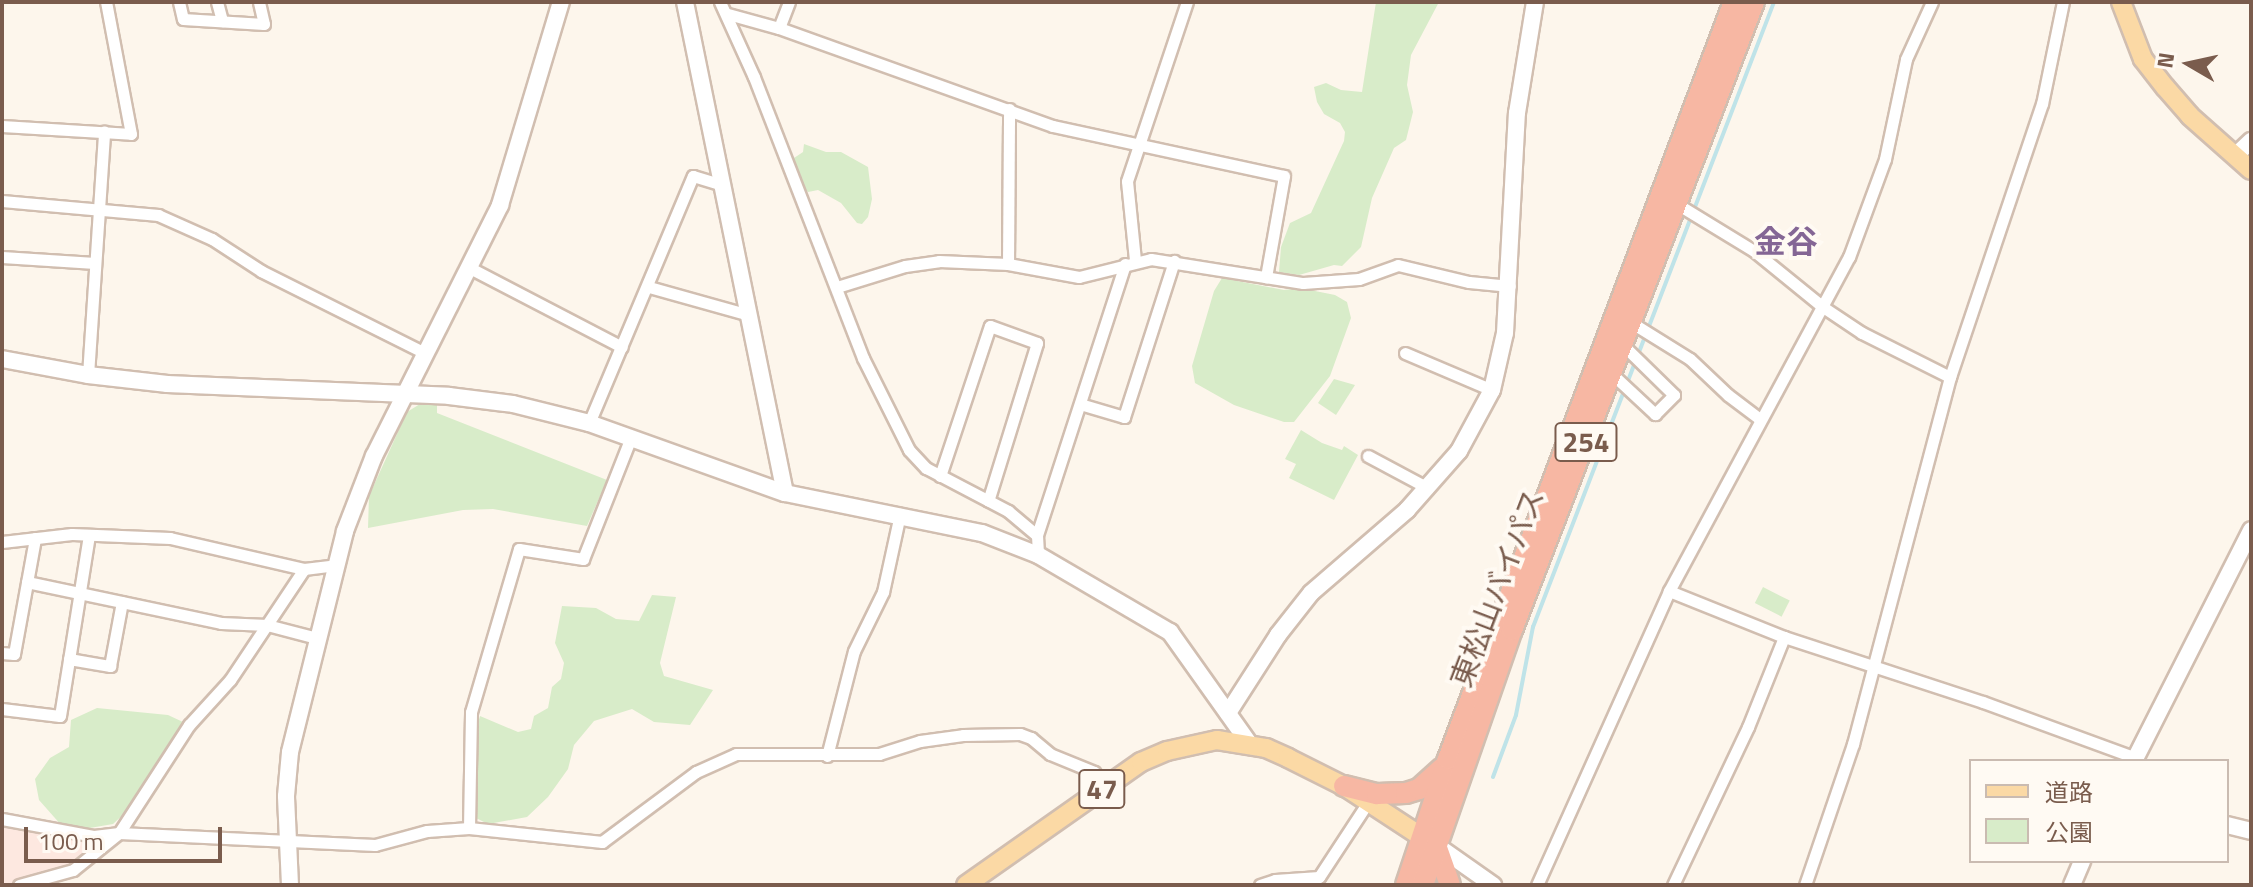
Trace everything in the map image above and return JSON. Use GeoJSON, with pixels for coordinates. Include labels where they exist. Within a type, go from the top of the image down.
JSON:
{"type":"FeatureCollection","features":[{"type":"Feature","properties":{"kind":"highway","name":"東松山バイパス"},"geometry":{"type":"LineString","coordinates":[[1423,885],[1428,841],[1448,759],[1734,2]]}},
{"type":"Feature","properties":{"kind":"highway","name":"東松山バイパス"},"geometry":{"type":"LineString","coordinates":[[1406,885],[1428,841],[1512,630],[1754,2]]}},
{"type":"Feature","properties":{"kind":"highway"},"geometry":{"type":"LineString","coordinates":[[1344,786],[1377,794],[1406,793],[1426,784],[1448,759]]}},
{"type":"Feature","properties":{"kind":"highway"},"geometry":{"type":"LineString","coordinates":[[1428,841],[1450,885]]}},
{"type":"Feature","properties":{"kind":"main road"},"geometry":{"type":"LineString","coordinates":[[2121,2],[2143,59],[2190,116],[2251,170]]}},
{"type":"Feature","properties":{"kind":"main road","name":"47"},"geometry":{"type":"LineString","coordinates":[[969,884],[1141,762],[1192,743],[1217,740],[1251,746],[1288,758],[1344,786],[1428,841]]}},
{"type":"Feature","properties":{"kind":"street"},"geometry":{"type":"LineString","coordinates":[[2,126],[131,134],[106,2]]}},
{"type":"Feature","properties":{"kind":"street"},"geometry":{"type":"LineString","coordinates":[[179,2],[183,19],[264,24],[259,2]]}},
{"type":"Feature","properties":{"kind":"street"},"geometry":{"type":"LineString","coordinates":[[217,2],[222,21]]}},
{"type":"Feature","properties":{"kind":"street"},"geometry":{"type":"LineString","coordinates":[[290,885],[286,796],[290,752],[336,565],[360,488],[470,268],[508,183],[561,2]]}},
{"type":"Feature","properties":{"kind":"street"},"geometry":{"type":"LineString","coordinates":[[685,2],[785,493]]}},
{"type":"Feature","properties":{"kind":"street"},"geometry":{"type":"LineString","coordinates":[[720,2],[728,14],[873,380],[902,437],[918,459],[940,476],[1008,511],[1037,535]]}},
{"type":"Feature","properties":{"kind":"street"},"geometry":{"type":"LineString","coordinates":[[779,28],[789,2]]}},
{"type":"Feature","properties":{"kind":"street"},"geometry":{"type":"LineString","coordinates":[[1038,555],[1037,535],[1130,262],[1126,187],[1186,2]]}},
{"type":"Feature","properties":{"kind":"street"},"geometry":{"type":"LineString","coordinates":[[1228,713],[1278,635],[1311,593],[1428,488],[1459,451],[1492,390],[1505,333],[1510,286],[1517,113],[1535,2]]}},
{"type":"Feature","properties":{"kind":"street"},"geometry":{"type":"LineString","coordinates":[[1537,885],[1669,591],[1823,307],[1866,213],[1885,159],[1906,59],[1932,2]]}},
{"type":"Feature","properties":{"kind":"street"},"geometry":{"type":"LineString","coordinates":[[1805,885],[1853,744],[1950,377],[2033,135],[2063,2]]}},
{"type":"Feature","properties":{"kind":"street"},"geometry":{"type":"LineString","coordinates":[[728,14],[779,28],[1053,126],[1284,176],[1266,277]]}},
{"type":"Feature","properties":{"kind":"street"},"geometry":{"type":"LineString","coordinates":[[1008,264],[1009,109]]}},
{"type":"Feature","properties":{"kind":"street"},"geometry":{"type":"LineString","coordinates":[[88,375],[104,132]]}},
{"type":"Feature","properties":{"kind":"street"},"geometry":{"type":"LineString","coordinates":[[2236,155],[2251,141]]}},
{"type":"Feature","properties":{"kind":"street"},"geometry":{"type":"LineString","coordinates":[[589,423],[649,287],[693,176],[723,185]]}},
{"type":"Feature","properties":{"kind":"street"},"geometry":{"type":"LineString","coordinates":[[2,201],[99,207],[158,215],[186,226],[261,271],[425,353]]}},
{"type":"Feature","properties":{"kind":"street"},"geometry":{"type":"LineString","coordinates":[[1677,204],[1754,251],[1823,307],[1862,333],[1950,377]]}},
{"type":"Feature","properties":{"kind":"street"},"geometry":{"type":"LineString","coordinates":[[2,257],[95,263]]}},
{"type":"Feature","properties":{"kind":"street"},"geometry":{"type":"LineString","coordinates":[[837,287],[922,263],[1008,264],[1079,277],[1130,262],[1174,261],[1303,283],[1348,281],[1398,265],[1469,282],[1510,286]]}},
{"type":"Feature","properties":{"kind":"street"},"geometry":{"type":"LineString","coordinates":[[1080,404],[1124,417],[1174,261]]}},
{"type":"Feature","properties":{"kind":"street"},"geometry":{"type":"LineString","coordinates":[[470,268],[622,347]]}},
{"type":"Feature","properties":{"kind":"street"},"geometry":{"type":"LineString","coordinates":[[649,287],[749,315]]}},
{"type":"Feature","properties":{"kind":"street"},"geometry":{"type":"LineString","coordinates":[[1632,323],[1690,359],[1728,395],[1760,419]]}},
{"type":"Feature","properties":{"kind":"street"},"geometry":{"type":"LineString","coordinates":[[940,476],[990,326],[1037,343],[988,501]]}},
{"type":"Feature","properties":{"kind":"street"},"geometry":{"type":"LineString","coordinates":[[1612,374],[1655,414],[1674,395],[1623,345]]}},
{"type":"Feature","properties":{"kind":"street"},"geometry":{"type":"LineString","coordinates":[[1405,353],[1492,390]]}},
{"type":"Feature","properties":{"kind":"street"},"geometry":{"type":"LineString","coordinates":[[2,359],[88,375],[205,386],[405,394],[513,404],[589,423],[785,493],[982,533],[1038,555],[1170,632],[1251,746]]}},
{"type":"Feature","properties":{"kind":"street"},"geometry":{"type":"LineString","coordinates":[[469,828],[471,712],[519,549],[583,559],[631,437]]}},
{"type":"Feature","properties":{"kind":"street"},"geometry":{"type":"LineString","coordinates":[[1368,456],[1428,488]]}},
{"type":"Feature","properties":{"kind":"street"},"geometry":{"type":"LineString","coordinates":[[827,756],[854,651],[883,592],[900,514]]}},
{"type":"Feature","properties":{"kind":"street"},"geometry":{"type":"LineString","coordinates":[[1669,591],[1784,637],[1983,702],[2135,759],[2251,530]]}},
{"type":"Feature","properties":{"kind":"street"},"geometry":{"type":"LineString","coordinates":[[2,542],[89,535],[170,538],[304,569],[336,565]]}},
{"type":"Feature","properties":{"kind":"street"},"geometry":{"type":"LineString","coordinates":[[2,709],[60,716],[89,535]]}},
{"type":"Feature","properties":{"kind":"street"},"geometry":{"type":"LineString","coordinates":[[2,653],[14,654],[35,538]]}},
{"type":"Feature","properties":{"kind":"street"},"geometry":{"type":"LineString","coordinates":[[59,885],[119,833],[189,725],[230,680],[304,569]]}},
{"type":"Feature","properties":{"kind":"street"},"geometry":{"type":"LineString","coordinates":[[27,582],[221,623],[267,625],[317,638]]}},
{"type":"Feature","properties":{"kind":"street"},"geometry":{"type":"LineString","coordinates":[[69,659],[110,666],[122,602]]}},
{"type":"Feature","properties":{"kind":"street"},"geometry":{"type":"LineString","coordinates":[[1673,885],[1748,727],[1784,637]]}},
{"type":"Feature","properties":{"kind":"street"},"geometry":{"type":"LineString","coordinates":[[2,819],[94,836],[119,833],[375,845],[427,831],[469,828],[602,842],[696,772],[721,759],[756,753],[827,756],[879,754],[920,741],[963,735],[1020,734],[1062,760],[1094,772],[1106,786]]}},
{"type":"Feature","properties":{"kind":"street"},"geometry":{"type":"LineString","coordinates":[[1260,885],[1319,877],[1368,802]]}},
{"type":"Feature","properties":{"kind":"street"},"geometry":{"type":"LineString","coordinates":[[2229,826],[2251,831]]}},
{"type":"Feature","properties":{"kind":"street"},"geometry":{"type":"LineString","coordinates":[[1428,841],[1493,885]]}},
{"type":"Feature","properties":{"kind":"street"},"geometry":{"type":"LineString","coordinates":[[2072,885],[2081,863]]}},
{"type":"Feature","properties":{"kind":"street"},"geometry":{"type":"LineString","coordinates":[[19,885],[73,870]]}},
{"type":"Feature","properties":{"kind":"shaded area"},"geometry":{"type":"Polygon","coordinates":[[[2,824],[104,839],[56,885],[2,885],[2,824]]]}},
{"type":"Feature","properties":{"kind":"green space"},"geometry":{"type":"Polygon","coordinates":[[[1376,2],[1439,2],[1411,55],[1407,85],[1413,112],[1406,140],[1394,148],[1372,198],[1361,247],[1342,266],[1334,265],[1299,275],[1279,272],[1281,247],[1290,223],[1311,213],[1344,141],[1345,132],[1340,123],[1324,114],[1314,87],[1326,83],[1341,90],[1362,92],[1376,2]]]}},
{"type":"Feature","properties":{"kind":"green space"},"geometry":{"type":"Polygon","coordinates":[[[804,144],[826,152],[841,152],[868,167],[872,199],[868,217],[862,224],[857,223],[841,203],[818,190],[808,192],[801,185],[794,158],[803,152],[804,144]]]}},
{"type":"Feature","properties":{"kind":"green space"},"geometry":{"type":"Polygon","coordinates":[[[1222,278],[1284,290],[1300,288],[1335,295],[1347,302],[1351,318],[1330,376],[1294,422],[1284,422],[1234,405],[1195,383],[1192,366],[1214,291],[1222,278]]]}},
{"type":"Feature","properties":{"kind":"green space"},"geometry":{"type":"Polygon","coordinates":[[[1334,379],[1355,385],[1336,415],[1318,403],[1334,379]]]}},
{"type":"Feature","properties":{"kind":"green space"},"geometry":{"type":"Polygon","coordinates":[[[420,404],[437,404],[437,413],[607,480],[587,526],[493,509],[463,510],[368,528],[369,496],[407,412],[420,404]]]}},
{"type":"Feature","properties":{"kind":"green space"},"geometry":{"type":"Polygon","coordinates":[[[1301,430],[1322,443],[1342,450],[1344,446],[1358,455],[1334,500],[1289,478],[1296,464],[1285,459],[1301,430]]]}},
{"type":"Feature","properties":{"kind":"green space"},"geometry":{"type":"Polygon","coordinates":[[[1763,587],[1790,601],[1782,617],[1755,603],[1763,587]]]}},
{"type":"Feature","properties":{"kind":"green space"},"geometry":{"type":"Polygon","coordinates":[[[652,595],[676,597],[660,663],[664,676],[713,690],[690,725],[654,722],[632,709],[594,721],[574,745],[568,769],[548,797],[527,817],[488,824],[474,817],[475,733],[480,716],[518,732],[531,729],[534,716],[548,708],[552,687],[561,679],[564,663],[555,643],[562,606],[596,608],[616,619],[639,621],[652,595]]]}},
{"type":"Feature","properties":{"kind":"green space"},"geometry":{"type":"Polygon","coordinates":[[[97,708],[168,715],[183,722],[126,812],[113,824],[84,829],[62,826],[39,800],[35,779],[50,758],[69,747],[71,720],[97,708]]]}},
{"type":"Feature","properties":{"kind":"waterway"},"geometry":{"type":"LineString","coordinates":[[1493,777],[1516,715],[1533,627],[1774,2]]}},
{"type":"Feature","properties":{"kind":"district","name":"金谷"},"geometry":{"type":"Point","coordinates":[1786,241]}}]}
